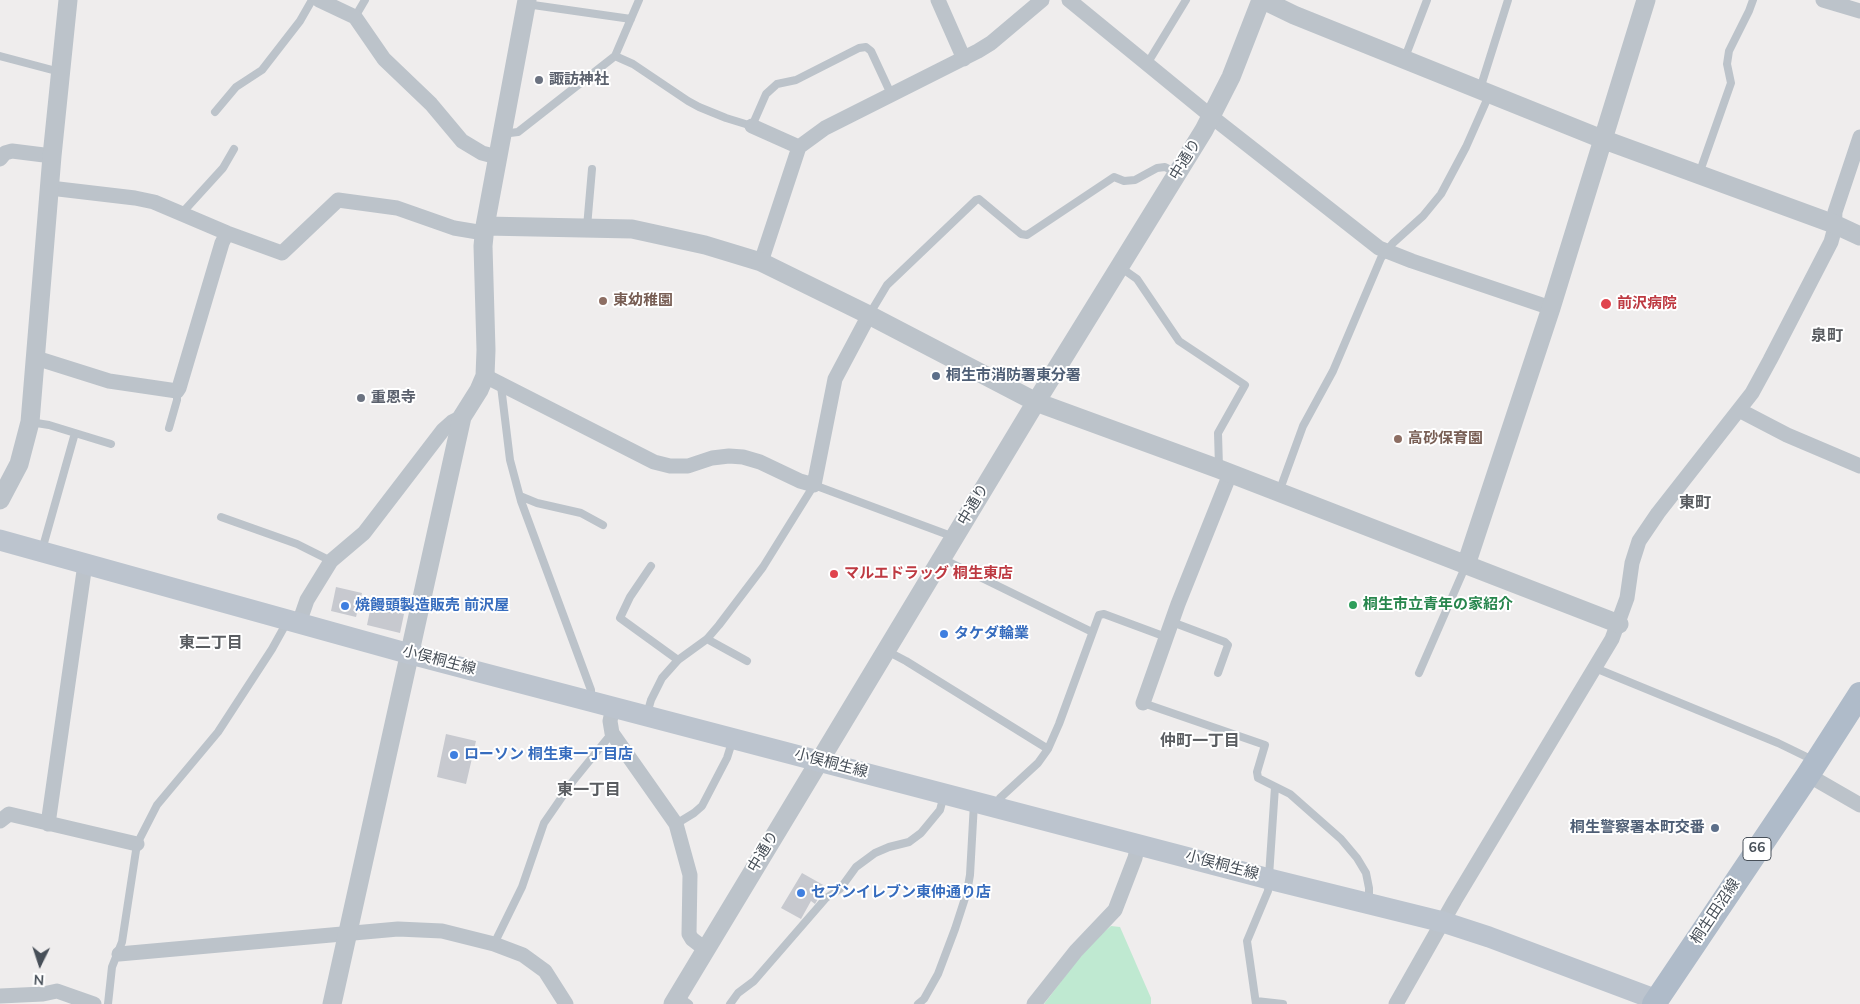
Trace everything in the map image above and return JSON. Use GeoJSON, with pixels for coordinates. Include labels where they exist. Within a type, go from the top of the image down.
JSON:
{"type":"FeatureCollection","features":[{"type":"Feature","properties":{"kind":"main road","name":"小俣桐生線"},"geometry":{"type":"LineString","coordinates":[[0,540],[293,622],[591,702],[1443,922],[1488,937],[1658,1003]]}},
{"type":"Feature","properties":{"kind":"main road","name":"桐生田沼線"},"geometry":{"type":"LineString","coordinates":[[1658,1003],[1860,694]]}},
{"type":"Feature","properties":{"kind":"street"},"geometry":{"type":"LineString","coordinates":[[0,500],[19,464],[30,422],[52,156],[68,0]]}},
{"type":"Feature","properties":{"kind":"street"},"geometry":{"type":"LineString","coordinates":[[319,0],[355,17],[384,59],[431,104],[462,141],[482,154],[497,157]]}},
{"type":"Feature","properties":{"kind":"street"},"geometry":{"type":"LineString","coordinates":[[938,0],[964,59]]}},
{"type":"Feature","properties":{"kind":"street"},"geometry":{"type":"LineString","coordinates":[[761,262],[800,147],[825,128],[964,59],[991,43],[1042,0]]}},
{"type":"Feature","properties":{"kind":"street"},"geometry":{"type":"LineString","coordinates":[[1069,0],[1321,204],[1386,251],[1551,308]]}},
{"type":"Feature","properties":{"kind":"street"},"geometry":{"type":"LineString","coordinates":[[1262,0],[1294,16],[1602,139],[1834,224],[1860,236]]}},
{"type":"Feature","properties":{"kind":"street","name":"中通り"},"geometry":{"type":"LineString","coordinates":[[680,1001],[705,949],[1036,402],[1212,117],[1231,77],[1262,0]]}},
{"type":"Feature","properties":{"kind":"street"},"geometry":{"type":"LineString","coordinates":[[1466,565],[1551,308],[1646,0]]}},
{"type":"Feature","properties":{"kind":"street"},"geometry":{"type":"LineString","coordinates":[[1823,0],[1860,11]]}},
{"type":"Feature","properties":{"kind":"street"},"geometry":{"type":"LineString","coordinates":[[332,1004],[462,417],[479,390],[484,376],[486,350],[484,229],[526,2]]}},
{"type":"Feature","properties":{"kind":"street"},"geometry":{"type":"LineString","coordinates":[[752,126],[800,147]]}},
{"type":"Feature","properties":{"kind":"street"},"geometry":{"type":"LineString","coordinates":[[1396,1004],[1595,668],[1619,624],[1627,598],[1632,563],[1639,541],[1658,513],[1752,393],[1831,242],[1835,212],[1860,137]]}},
{"type":"Feature","properties":{"kind":"street"},"geometry":{"type":"LineString","coordinates":[[2,153],[12,151],[52,156]]}},
{"type":"Feature","properties":{"kind":"street"},"geometry":{"type":"LineString","coordinates":[[50,188],[136,198],[154,202],[227,233],[282,253],[338,200],[397,208],[454,228],[632,230],[705,245],[761,262],[1036,402],[1224,471],[1619,624]]}},
{"type":"Feature","properties":{"kind":"street"},"geometry":{"type":"LineString","coordinates":[[36,358],[109,381],[177,391],[222,243],[227,233]]}},
{"type":"Feature","properties":{"kind":"street"},"geometry":{"type":"LineString","coordinates":[[484,376],[654,462],[670,466],[688,466],[712,458],[743,457],[760,462],[800,481],[814,485],[835,379],[868,315]]}},
{"type":"Feature","properties":{"kind":"street"},"geometry":{"type":"LineString","coordinates":[[1739,410],[1787,435],[1860,466]]}},
{"type":"Feature","properties":{"kind":"street"},"geometry":{"type":"LineString","coordinates":[[293,622],[331,561],[364,533],[443,430],[452,422],[462,417]]}},
{"type":"Feature","properties":{"kind":"street"},"geometry":{"type":"LineString","coordinates":[[1142,704],[1224,471]]}},
{"type":"Feature","properties":{"kind":"street"},"geometry":{"type":"LineString","coordinates":[[48,824],[85,564]]}},
{"type":"Feature","properties":{"kind":"street"},"geometry":{"type":"LineString","coordinates":[[613,707],[610,721],[612,733],[676,824],[690,875],[689,934],[692,939],[705,949]]}},
{"type":"Feature","properties":{"kind":"street"},"geometry":{"type":"LineString","coordinates":[[1812,768],[1860,805]]}},
{"type":"Feature","properties":{"kind":"street"},"geometry":{"type":"LineString","coordinates":[[0,821],[9,814],[136,844]]}},
{"type":"Feature","properties":{"kind":"street"},"geometry":{"type":"LineString","coordinates":[[1034,1004],[1076,951],[1115,910],[1135,858],[1138,844]]}},
{"type":"Feature","properties":{"kind":"street"},"geometry":{"type":"LineString","coordinates":[[118,954],[349,932],[398,929],[442,931],[494,944],[523,955],[545,972],[566,1004]]}},
{"type":"Feature","properties":{"kind":"street"},"geometry":{"type":"LineString","coordinates":[[0,996],[57,991],[94,1004]]}},
{"type":"Feature","properties":{"kind":"lane"},"geometry":{"type":"LineString","coordinates":[[215,112],[236,88],[262,70],[300,21],[312,0]]}},
{"type":"Feature","properties":{"kind":"lane"},"geometry":{"type":"LineString","coordinates":[[355,17],[364,0]]}},
{"type":"Feature","properties":{"kind":"lane"},"geometry":{"type":"LineString","coordinates":[[502,134],[518,132],[615,56],[638,0]]}},
{"type":"Feature","properties":{"kind":"lane"},"geometry":{"type":"LineString","coordinates":[[1147,64],[1186,0]]}},
{"type":"Feature","properties":{"kind":"lane"},"geometry":{"type":"LineString","coordinates":[[1404,60],[1427,0]]}},
{"type":"Feature","properties":{"kind":"lane"},"geometry":{"type":"LineString","coordinates":[[1278,493],[1303,426],[1333,371],[1381,258],[1423,216],[1441,194],[1466,147],[1485,91],[1508,0]]}},
{"type":"Feature","properties":{"kind":"lane"},"geometry":{"type":"LineString","coordinates":[[1699,174],[1731,83],[1727,64],[1729,51],[1753,0]]}},
{"type":"Feature","properties":{"kind":"lane"},"geometry":{"type":"LineString","coordinates":[[526,2],[631,19]]}},
{"type":"Feature","properties":{"kind":"lane"},"geometry":{"type":"LineString","coordinates":[[615,56],[633,64],[699,107],[752,126],[766,94],[777,84],[796,80],[859,48],[866,48],[871,51],[891,94]]}},
{"type":"Feature","properties":{"kind":"lane"},"geometry":{"type":"LineString","coordinates":[[0,56],[60,72]]}},
{"type":"Feature","properties":{"kind":"lane"},"geometry":{"type":"LineString","coordinates":[[182,213],[223,168],[234,149]]}},
{"type":"Feature","properties":{"kind":"lane"},"geometry":{"type":"LineString","coordinates":[[868,315],[887,285],[978,199],[1021,234],[1027,235],[1114,177],[1124,180],[1135,180],[1157,168],[1165,167],[1178,174]]}},
{"type":"Feature","properties":{"kind":"lane"},"geometry":{"type":"LineString","coordinates":[[586,228],[592,170]]}},
{"type":"Feature","properties":{"kind":"lane"},"geometry":{"type":"LineString","coordinates":[[1120,267],[1137,279],[1179,341],[1245,385],[1218,433],[1224,471]]}},
{"type":"Feature","properties":{"kind":"lane"},"geometry":{"type":"LineString","coordinates":[[501,386],[510,460],[520,496],[592,690],[591,702]]}},
{"type":"Feature","properties":{"kind":"lane"},"geometry":{"type":"LineString","coordinates":[[170,428],[177,400],[177,391]]}},
{"type":"Feature","properties":{"kind":"lane"},"geometry":{"type":"LineString","coordinates":[[30,422],[111,444]]}},
{"type":"Feature","properties":{"kind":"lane"},"geometry":{"type":"LineString","coordinates":[[42,552],[76,433]]}},
{"type":"Feature","properties":{"kind":"lane"},"geometry":{"type":"LineString","coordinates":[[646,716],[651,700],[662,678],[678,660],[707,638],[720,625],[762,567],[814,485],[955,537]]}},
{"type":"Feature","properties":{"kind":"lane"},"geometry":{"type":"LineString","coordinates":[[520,496],[537,503],[581,513],[603,525]]}},
{"type":"Feature","properties":{"kind":"lane"},"geometry":{"type":"LineString","coordinates":[[221,517],[297,544],[331,561]]}},
{"type":"Feature","properties":{"kind":"lane"},"geometry":{"type":"LineString","coordinates":[[943,558],[1092,632]]}},
{"type":"Feature","properties":{"kind":"lane"},"geometry":{"type":"LineString","coordinates":[[1419,674],[1466,565]]}},
{"type":"Feature","properties":{"kind":"lane"},"geometry":{"type":"LineString","coordinates":[[651,566],[630,597],[620,618],[678,660]]}},
{"type":"Feature","properties":{"kind":"lane"},"geometry":{"type":"LineString","coordinates":[[995,807],[1000,798],[1032,770],[1048,749],[1071,694],[1099,615],[1104,614],[1166,637]]}},
{"type":"Feature","properties":{"kind":"lane"},"geometry":{"type":"LineString","coordinates":[[108,1004],[112,967],[122,942],[136,844],[157,805],[218,732],[272,649],[293,622]]}},
{"type":"Feature","properties":{"kind":"lane"},"geometry":{"type":"LineString","coordinates":[[1172,622],[1225,642],[1228,645],[1218,673]]}},
{"type":"Feature","properties":{"kind":"lane"},"geometry":{"type":"LineString","coordinates":[[707,638],[747,661]]}},
{"type":"Feature","properties":{"kind":"lane"},"geometry":{"type":"LineString","coordinates":[[887,651],[1048,749]]}},
{"type":"Feature","properties":{"kind":"lane"},"geometry":{"type":"LineString","coordinates":[[1595,668],[1778,743],[1812,768]]}},
{"type":"Feature","properties":{"kind":"lane"},"geometry":{"type":"LineString","coordinates":[[1142,704],[1265,745],[1257,772],[1258,778],[1290,794],[1341,839],[1357,858],[1366,873],[1370,894],[1368,904]]}},
{"type":"Feature","properties":{"kind":"lane"},"geometry":{"type":"LineString","coordinates":[[494,944],[522,887],[544,823],[573,781],[612,733]]}},
{"type":"Feature","properties":{"kind":"lane"},"geometry":{"type":"LineString","coordinates":[[676,824],[702,806],[734,739]]}},
{"type":"Feature","properties":{"kind":"lane"},"geometry":{"type":"LineString","coordinates":[[1275,787],[1268,891],[1247,941],[1256,1002],[1283,1004]]}},
{"type":"Feature","properties":{"kind":"lane"},"geometry":{"type":"LineString","coordinates":[[730,1004],[738,993],[754,982],[826,898],[840,889],[856,867],[875,853],[909,842],[921,833],[940,810],[944,793]]}},
{"type":"Feature","properties":{"kind":"lane"},"geometry":{"type":"LineString","coordinates":[[918,1004],[924,999],[943,962],[967,892],[970,875],[974,802]]}},
{"type":"Feature","properties":{"kind":"green space"},"geometry":{"type":"Polygon","coordinates":[[[1111,926],[1120,927],[1151,998],[1151,1004],[1044,1004],[1075,963],[1099,936],[1111,926]]]}},
{"type":"Feature","properties":{"kind":"building"},"geometry":{"type":"Polygon","coordinates":[[[336,587],[362,593],[356,617],[331,611],[336,587]]]}},
{"type":"Feature","properties":{"kind":"building"},"geometry":{"type":"Polygon","coordinates":[[[371,606],[404,614],[400,633],[367,625],[371,606]]]}},
{"type":"Feature","properties":{"kind":"building"},"geometry":{"type":"Polygon","coordinates":[[[446,734],[476,741],[466,784],[437,777],[446,734]]]}},
{"type":"Feature","properties":{"kind":"building"},"geometry":{"type":"Polygon","coordinates":[[[802,873],[825,886],[815,904],[811,901],[801,919],[781,908],[802,873]]]}},
{"type":"Feature","properties":{"kind":"place","name":"諏訪神社"},"geometry":{"type":"Point","coordinates":[539,80]}},
{"type":"Feature","properties":{"kind":"place","name":"東幼稚園"},"geometry":{"type":"Point","coordinates":[603,301]}},
{"type":"Feature","properties":{"kind":"place","name":"前沢病院"},"geometry":{"type":"Point","coordinates":[1606,304]}},
{"type":"Feature","properties":{"kind":"place","name":"桐生市消防署東分署"},"geometry":{"type":"Point","coordinates":[936,376]}},
{"type":"Feature","properties":{"kind":"place","name":"重恩寺"},"geometry":{"type":"Point","coordinates":[361,398]}},
{"type":"Feature","properties":{"kind":"place","name":"高砂保育園"},"geometry":{"type":"Point","coordinates":[1398,439]}},
{"type":"Feature","properties":{"kind":"place","name":"マルエドラッグ 桐生東店"},"geometry":{"type":"Point","coordinates":[834,574]}},
{"type":"Feature","properties":{"kind":"place","name":"桐生市立青年の家紹介"},"geometry":{"type":"Point","coordinates":[1353,605]}},
{"type":"Feature","properties":{"kind":"place","name":"焼饅頭製造販売 前沢屋"},"geometry":{"type":"Point","coordinates":[345,606]}},
{"type":"Feature","properties":{"kind":"place","name":"タケダ輪業"},"geometry":{"type":"Point","coordinates":[944,634]}},
{"type":"Feature","properties":{"kind":"place","name":"ローソン 桐生東一丁目店"},"geometry":{"type":"Point","coordinates":[454,755]}},
{"type":"Feature","properties":{"kind":"place","name":"桐生警察署本町交番"},"geometry":{"type":"Point","coordinates":[1715,828]}},
{"type":"Feature","properties":{"kind":"place","name":"セブンイレブン東仲通り店"},"geometry":{"type":"Point","coordinates":[801,893]}},
{"type":"Feature","properties":{"kind":"district","name":"泉町"},"geometry":{"type":"Point","coordinates":[1827,337]}},
{"type":"Feature","properties":{"kind":"district","name":"東町"},"geometry":{"type":"Point","coordinates":[1695,504]}},
{"type":"Feature","properties":{"kind":"district","name":"東二丁目"},"geometry":{"type":"Point","coordinates":[211,644]}},
{"type":"Feature","properties":{"kind":"district","name":"仲町一丁目"},"geometry":{"type":"Point","coordinates":[1200,742]}},
{"type":"Feature","properties":{"kind":"district","name":"東一丁目"},"geometry":{"type":"Point","coordinates":[589,791]}}]}
